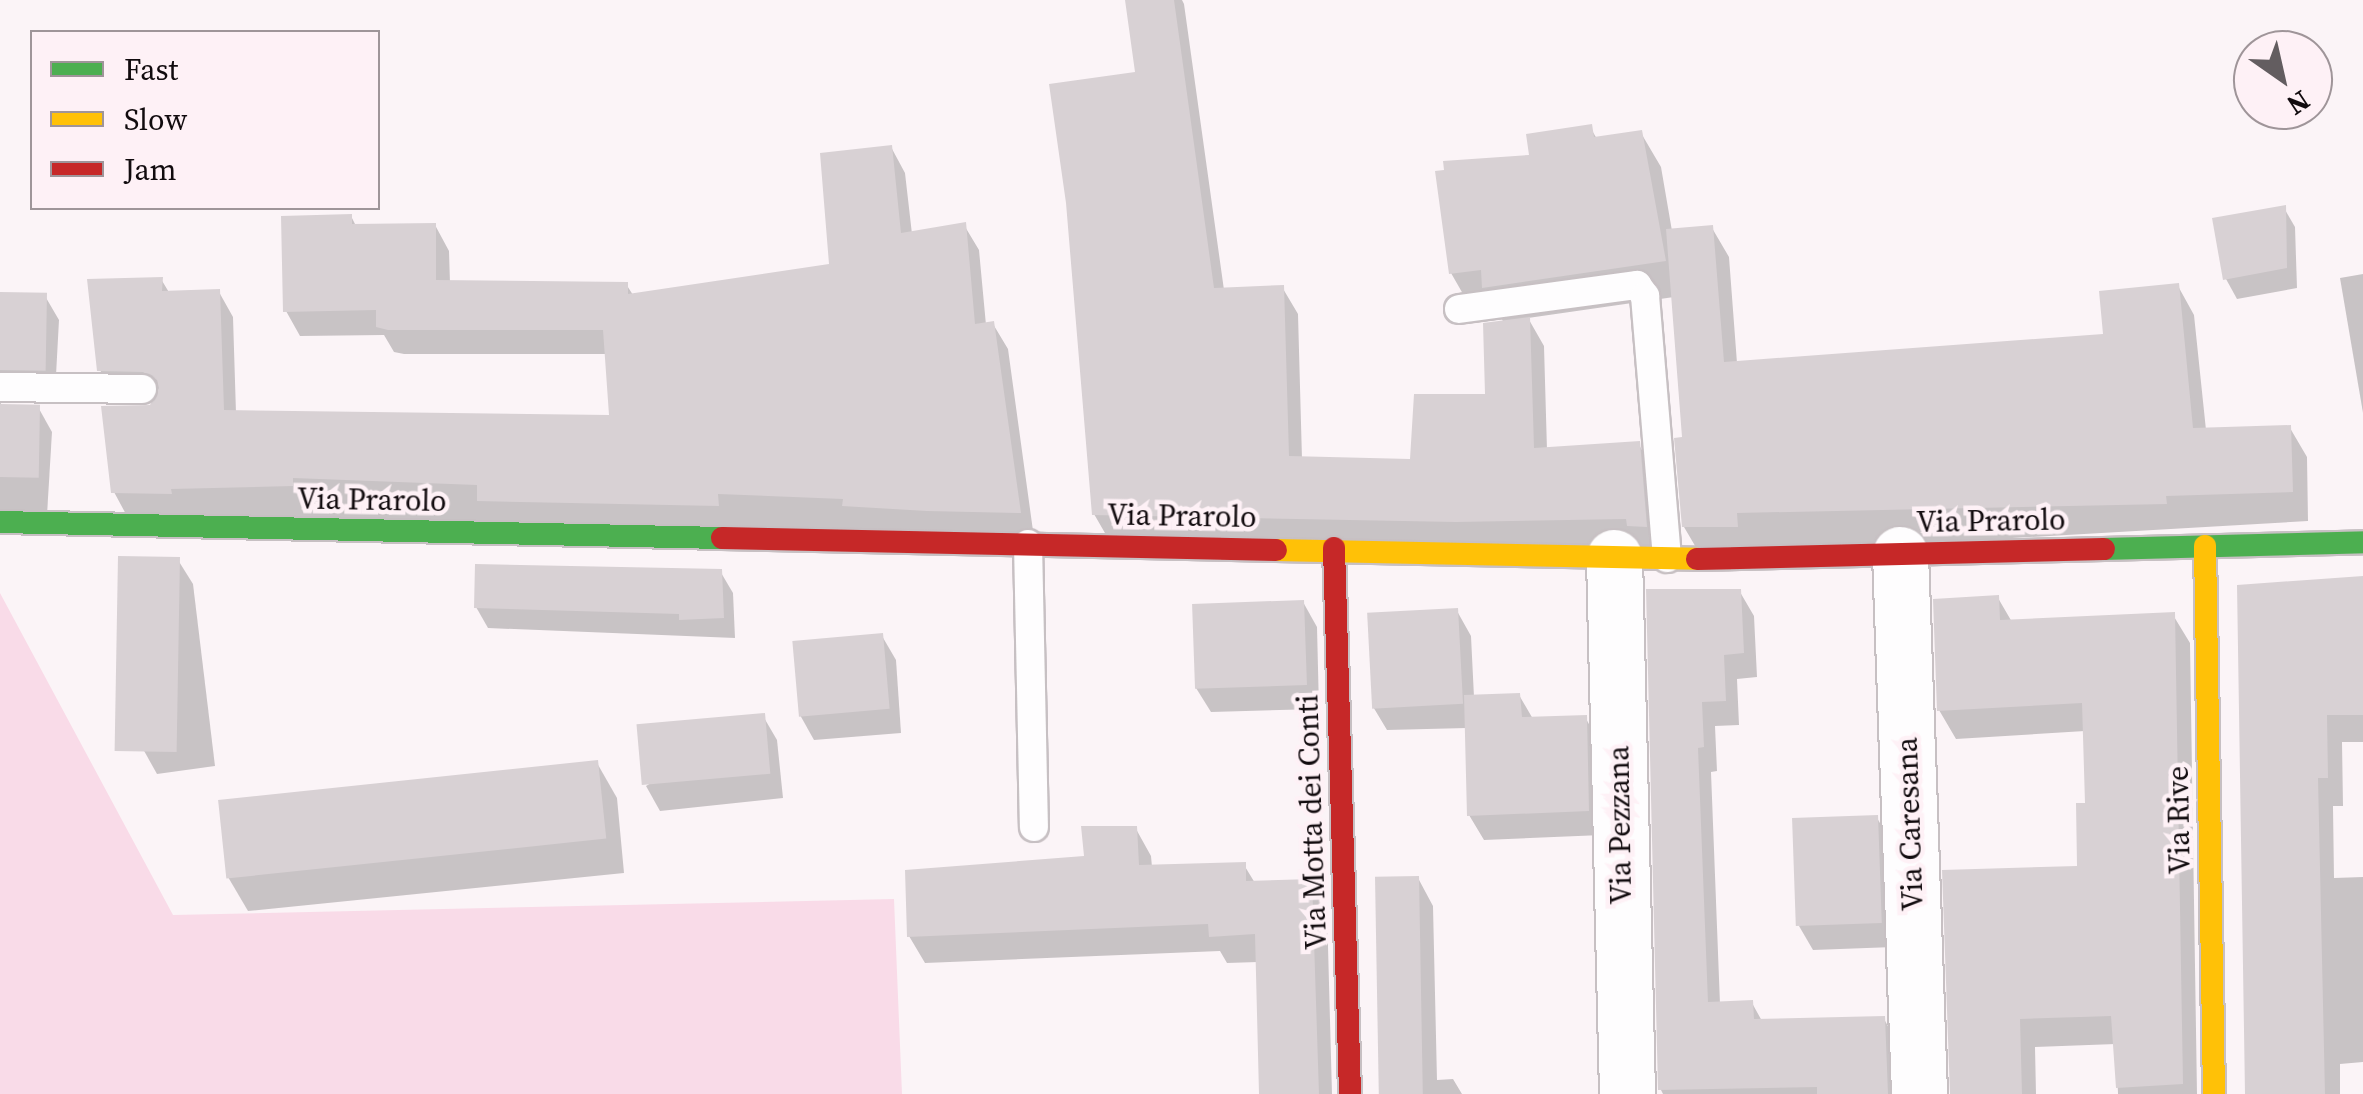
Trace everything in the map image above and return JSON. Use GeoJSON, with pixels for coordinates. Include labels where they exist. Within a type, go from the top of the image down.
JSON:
{"type":"FeatureCollection","features":[{"type":"Feature","properties":{"kind":"street","name":"Via Prarolo"},"geometry":{"type":"LineString","coordinates":[[0,522],[1334,548],[1640,558],[2363,542]]}},
{"type":"Feature","properties":{"kind":"street","name":"Via Rive"},"geometry":{"type":"LineString","coordinates":[[2205,546],[2214,1094]]}},
{"type":"Feature","properties":{"kind":"street","name":"Via Motta dei Conti"},"geometry":{"type":"LineString","coordinates":[[1334,548],[1350,1094]]}},
{"type":"Feature","properties":{"kind":"street","name":"Via Caresana"},"geometry":{"type":"LineString","coordinates":[[1900,554],[1919,1094]]}},
{"type":"Feature","properties":{"kind":"street","name":"Via Pezzana"},"geometry":{"type":"LineString","coordinates":[[1627,1094],[1640,558]]}},
{"type":"Feature","properties":{"kind":"lane"},"geometry":{"type":"LineString","coordinates":[[1460,309],[1637,285],[1644,296],[1640,558]]}},
{"type":"Feature","properties":{"kind":"lane"},"geometry":{"type":"LineString","coordinates":[[0,387],[142,389]]}},
{"type":"Feature","properties":{"kind":"lane"},"geometry":{"type":"LineString","coordinates":[[1028,544],[1034,828]]}},
{"type":"Feature","properties":{"kind":"shaded area"},"geometry":{"type":"Polygon","coordinates":[[[0,593],[173,915],[894,899],[902,1094],[0,1094],[0,593]]]}},
{"type":"Feature","properties":{"kind":"building"},"geometry":{"type":"Polygon","coordinates":[[[1125,0],[1174,0],[1214,288],[1284,285],[1289,456],[1410,459],[1414,394],[1485,394],[1483,323],[1530,317],[1534,448],[1640,441],[1647,527],[1627,526],[1626,519],[1456,522],[1092,515],[1066,203],[1049,84],[1135,72],[1125,0]]]}},
{"type":"Feature","properties":{"kind":"building"},"geometry":{"type":"Polygon","coordinates":[[[1592,124],[1594,137],[1642,130],[1666,261],[1482,288],[1481,270],[1449,274],[1435,171],[1444,170],[1443,161],[1529,155],[1526,134],[1592,124]]]}},
{"type":"Feature","properties":{"kind":"building"},"geometry":{"type":"Polygon","coordinates":[[[892,145],[901,233],[966,222],[975,324],[994,321],[1021,513],[842,506],[843,499],[718,494],[719,506],[477,501],[477,485],[293,478],[293,486],[171,489],[172,494],[111,493],[101,406],[150,405],[159,388],[157,380],[143,372],[97,371],[87,279],[163,277],[162,291],[220,289],[224,410],[609,415],[603,330],[388,330],[376,327],[376,310],[283,312],[281,216],[352,214],[352,224],[436,223],[436,280],[628,282],[628,294],[829,264],[820,153],[892,145]]]}},
{"type":"Feature","properties":{"kind":"building"},"geometry":{"type":"Polygon","coordinates":[[[2286,205],[2287,268],[2223,280],[2212,218],[2286,205]]]}},
{"type":"Feature","properties":{"kind":"building"},"geometry":{"type":"Polygon","coordinates":[[[1713,225],[1724,362],[2103,334],[2099,291],[2179,283],[2193,428],[2291,425],[2293,492],[2166,496],[2167,504],[1737,513],[1738,527],[1682,527],[1674,438],[1682,437],[1666,229],[1713,225]]]}},
{"type":"Feature","properties":{"kind":"building"},"geometry":{"type":"Polygon","coordinates":[[[0,292],[47,293],[46,371],[0,370],[0,292]]]}},
{"type":"Feature","properties":{"kind":"building"},"geometry":{"type":"Polygon","coordinates":[[[0,404],[40,405],[39,478],[0,477],[0,404]]]}},
{"type":"Feature","properties":{"kind":"building"},"geometry":{"type":"Polygon","coordinates":[[[118,556],[180,557],[177,752],[115,751],[118,556]]]}},
{"type":"Feature","properties":{"kind":"building"},"geometry":{"type":"Polygon","coordinates":[[[475,564],[722,569],[724,618],[679,620],[679,614],[474,608],[475,564]]]}},
{"type":"Feature","properties":{"kind":"building"},"geometry":{"type":"Polygon","coordinates":[[[2363,576],[2363,715],[2327,715],[2328,778],[2318,778],[2325,1094],[2245,1094],[2237,585],[2363,576]]]}},
{"type":"Feature","properties":{"kind":"building"},"geometry":{"type":"Polygon","coordinates":[[[1646,589],[1741,589],[1744,653],[1724,655],[1726,701],[1702,702],[1704,747],[1698,748],[1708,1002],[1753,1000],[1754,1019],[1885,1016],[1888,1094],[1817,1094],[1817,1087],[1658,1090],[1646,589]]]}},
{"type":"Feature","properties":{"kind":"building"},"geometry":{"type":"Polygon","coordinates":[[[1999,595],[2000,620],[2175,612],[2183,1084],[2116,1088],[2111,1016],[2020,1019],[2022,1094],[1950,1094],[1942,870],[2077,866],[2076,803],[2085,803],[2082,703],[1937,711],[1933,599],[1999,595]]]}},
{"type":"Feature","properties":{"kind":"building"},"geometry":{"type":"Polygon","coordinates":[[[1304,600],[1307,685],[1195,689],[1192,604],[1304,600]]]}},
{"type":"Feature","properties":{"kind":"building"},"geometry":{"type":"Polygon","coordinates":[[[1458,608],[1463,704],[1372,709],[1367,613],[1458,608]]]}},
{"type":"Feature","properties":{"kind":"building"},"geometry":{"type":"Polygon","coordinates":[[[883,633],[890,709],[799,717],[792,641],[883,633]]]}},
{"type":"Feature","properties":{"kind":"building"},"geometry":{"type":"Polygon","coordinates":[[[1520,693],[1522,717],[1587,715],[1589,811],[1467,816],[1464,695],[1520,693]]]}},
{"type":"Feature","properties":{"kind":"building"},"geometry":{"type":"Polygon","coordinates":[[[765,713],[770,774],[642,785],[636,724],[765,713]]]}},
{"type":"Feature","properties":{"kind":"building"},"geometry":{"type":"Polygon","coordinates":[[[598,760],[606,839],[226,878],[218,800],[598,760]]]}},
{"type":"Feature","properties":{"kind":"building"},"geometry":{"type":"Polygon","coordinates":[[[1878,815],[1882,923],[1796,926],[1792,818],[1878,815]]]}},
{"type":"Feature","properties":{"kind":"building"},"geometry":{"type":"Polygon","coordinates":[[[1081,826],[1137,826],[1139,865],[1246,862],[1246,881],[1312,879],[1319,1094],[1259,1094],[1255,934],[1209,937],[1208,924],[907,937],[905,870],[1084,856],[1081,826]]]}},
{"type":"Feature","properties":{"kind":"building"},"geometry":{"type":"Polygon","coordinates":[[[1419,876],[1423,1094],[1379,1094],[1375,877],[1419,876]]]}},
{"type":"Feature","properties":{"kind":"traffic: fast"},"geometry":{"type":"LineString","coordinates":[[0,522],[722,538]]}},
{"type":"Feature","properties":{"kind":"traffic: fast"},"geometry":{"type":"LineString","coordinates":[[2104,549],[2363,542]]}},
{"type":"Feature","properties":{"kind":"traffic: slow"},"geometry":{"type":"LineString","coordinates":[[2205,546],[2214,1094]]}},
{"type":"Feature","properties":{"kind":"traffic: slow"},"geometry":{"type":"LineString","coordinates":[[1276,550],[1697,559]]}},
{"type":"Feature","properties":{"kind":"traffic: jam"},"geometry":{"type":"LineString","coordinates":[[722,538],[1276,550]]}},
{"type":"Feature","properties":{"kind":"traffic: jam"},"geometry":{"type":"LineString","coordinates":[[1334,548],[1350,1094]]}},
{"type":"Feature","properties":{"kind":"traffic: jam"},"geometry":{"type":"LineString","coordinates":[[1697,559],[2104,549]]}}]}
